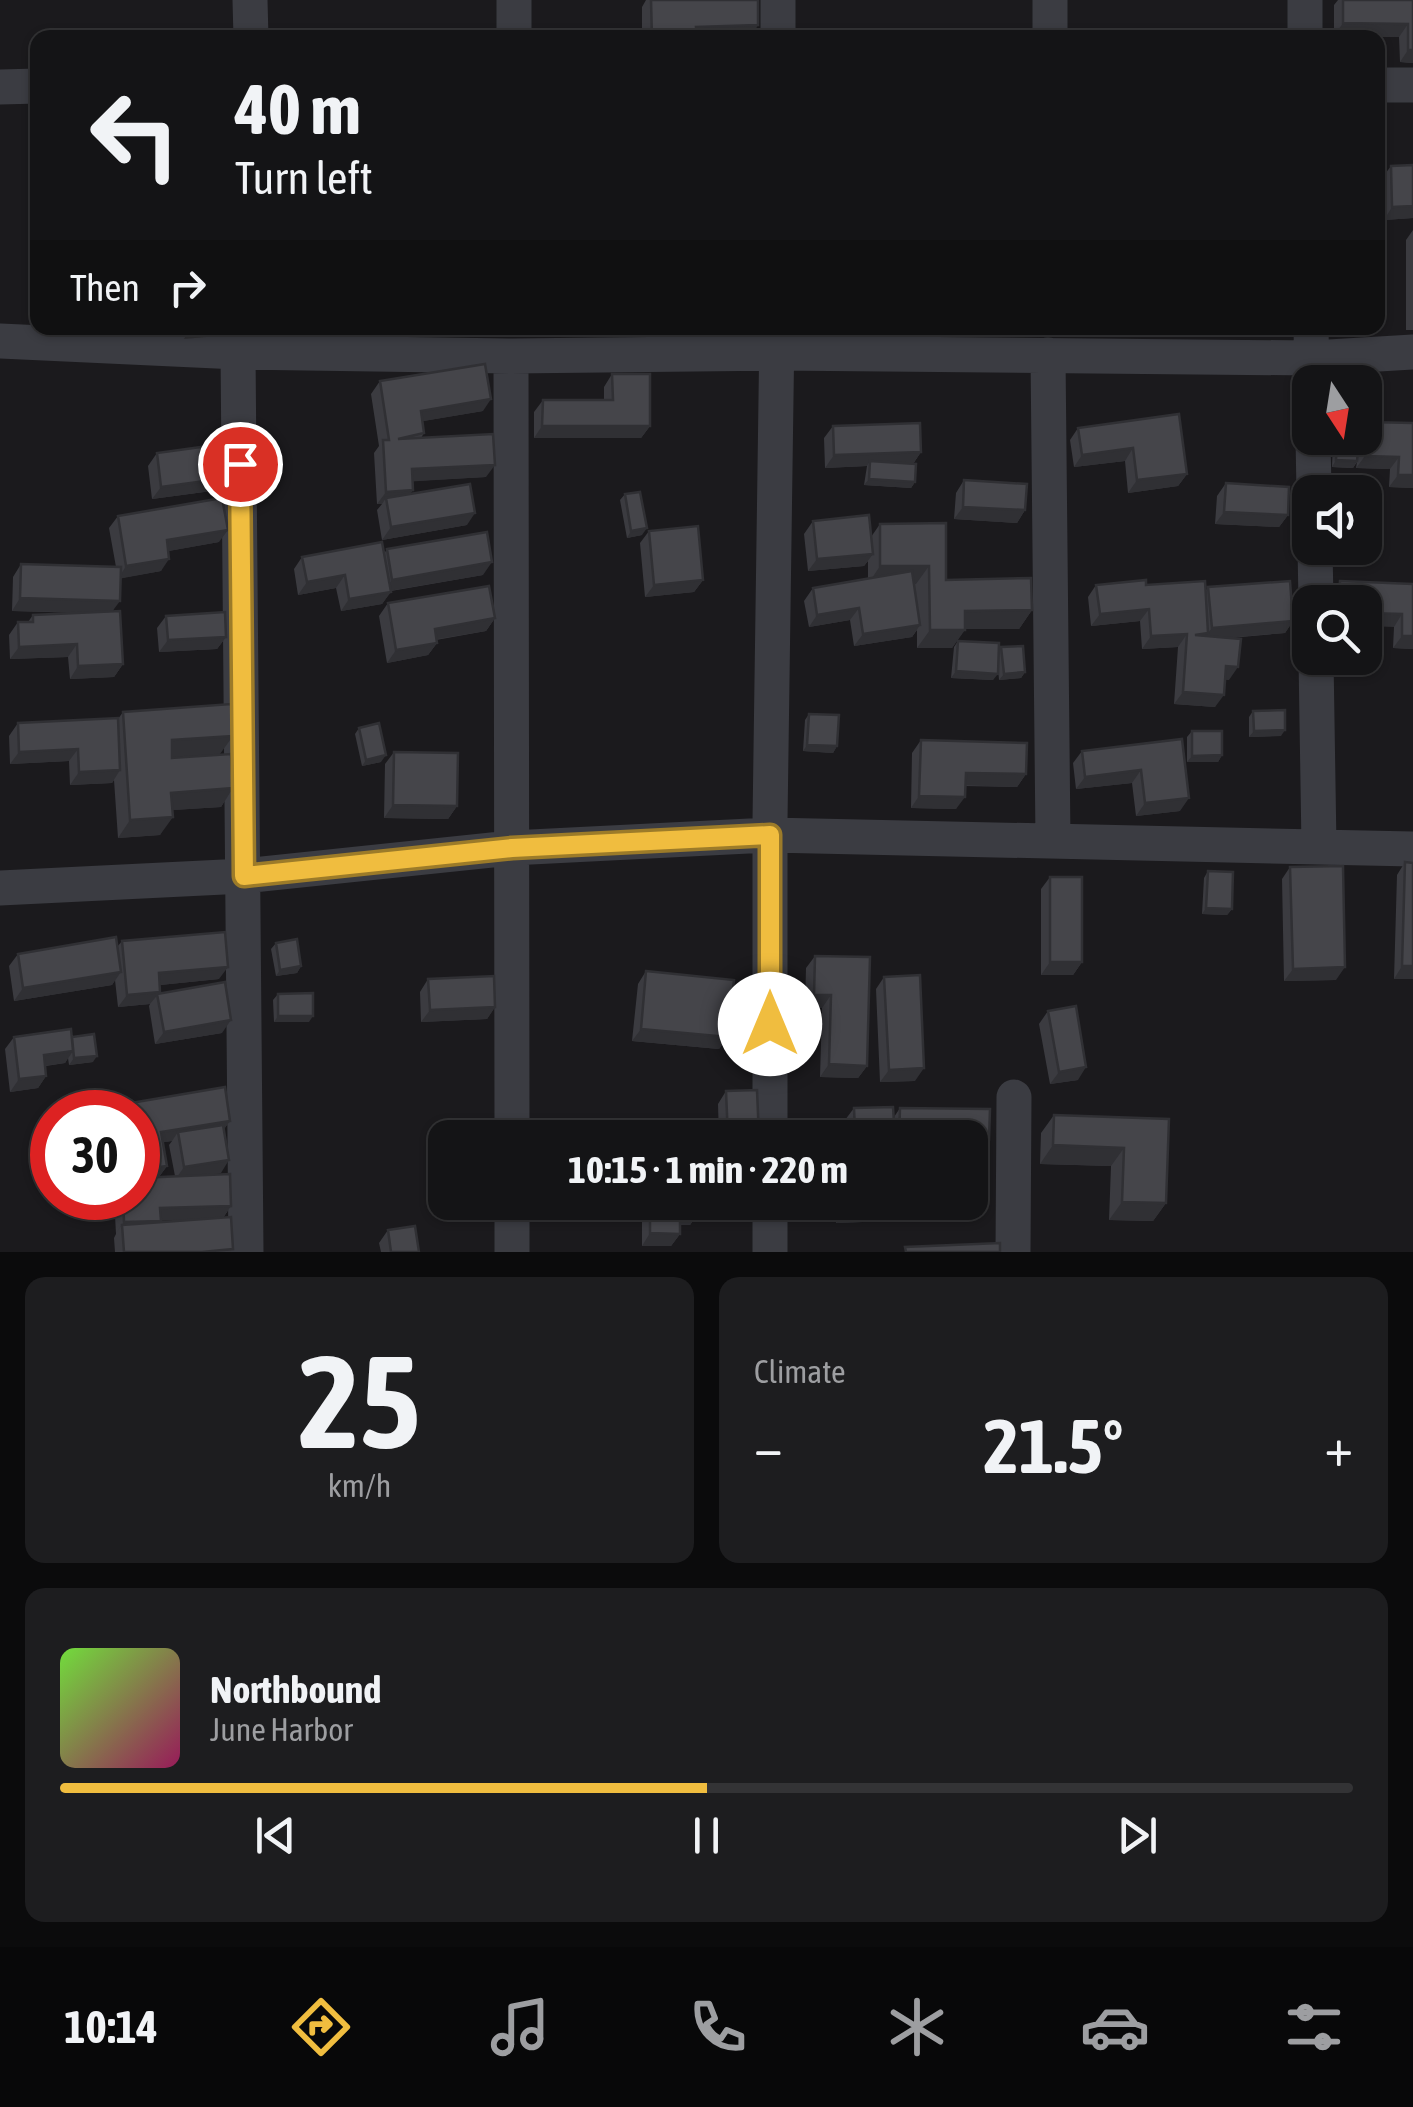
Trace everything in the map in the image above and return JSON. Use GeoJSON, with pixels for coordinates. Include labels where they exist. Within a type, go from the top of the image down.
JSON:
{"type":"FeatureCollection","features":[{"type":"Feature","properties":{"kind":"street"},"geometry":{"type":"LineString","coordinates":[[250,0],[251,30]]}},
{"type":"Feature","properties":{"kind":"street"},"geometry":{"type":"LineString","coordinates":[[514,0],[514,30]]}},
{"type":"Feature","properties":{"kind":"street"},"geometry":{"type":"LineString","coordinates":[[778,0],[778,30]]}},
{"type":"Feature","properties":{"kind":"street"},"geometry":{"type":"LineString","coordinates":[[1050,0],[1050,30]]}},
{"type":"Feature","properties":{"kind":"street"},"geometry":{"type":"LineString","coordinates":[[1305,0],[1305,30]]}},
{"type":"Feature","properties":{"kind":"street"},"geometry":{"type":"LineString","coordinates":[[1385,85],[1413,85]]}},
{"type":"Feature","properties":{"kind":"street"},"geometry":{"type":"LineString","coordinates":[[0,86],[30,86]]}},
{"type":"Feature","properties":{"kind":"street"},"geometry":{"type":"LineString","coordinates":[[770,1120],[776,340]]}},
{"type":"Feature","properties":{"kind":"street"},"geometry":{"type":"LineString","coordinates":[[0,341],[238,352],[511,356],[776,340],[1048,355],[1311,356],[1413,352]]}},
{"type":"Feature","properties":{"kind":"street"},"geometry":{"type":"LineString","coordinates":[[238,352],[246,1252]]}},
{"type":"Feature","properties":{"kind":"street"},"geometry":{"type":"LineString","coordinates":[[1048,355],[1054,841]]}},
{"type":"Feature","properties":{"kind":"street"},"geometry":{"type":"LineString","coordinates":[[511,356],[512,1120]]}},
{"type":"Feature","properties":{"kind":"street"},"geometry":{"type":"LineString","coordinates":[[1316,675],[1320,847]]}},
{"type":"Feature","properties":{"kind":"street"},"geometry":{"type":"LineString","coordinates":[[0,888],[244,876],[512,848],[770,835],[1413,850]]}},
{"type":"Feature","properties":{"kind":"street"},"geometry":{"type":"LineString","coordinates":[[1013,1252],[1014,1097]]}},
{"type":"Feature","properties":{"kind":"street"},"geometry":{"type":"LineString","coordinates":[[512,1220],[512,1252]]}},
{"type":"Feature","properties":{"kind":"street"},"geometry":{"type":"LineString","coordinates":[[770,1220],[770,1252]]}},
{"type":"Feature","properties":{"kind":"building"},"geometry":{"type":"Polygon","coordinates":[[[651,0],[758,0],[758,25],[652,30],[651,0]]]}},
{"type":"Feature","properties":{"kind":"building"},"geometry":{"type":"Polygon","coordinates":[[[1343,0],[1413,0],[1413,50],[1408,50],[1408,24],[1343,23],[1343,0]]]}},
{"type":"Feature","properties":{"kind":"building"},"geometry":{"type":"Polygon","coordinates":[[[1413,165],[1413,206],[1392,207],[1391,166],[1413,165]]]}},
{"type":"Feature","properties":{"kind":"building"},"geometry":{"type":"Polygon","coordinates":[[[485,364],[491,399],[421,411],[424,433],[398,439],[493,434],[495,465],[412,469],[413,490],[386,492],[383,440],[389,440],[380,381],[485,364]]]}},
{"type":"Feature","properties":{"kind":"building"},"geometry":{"type":"Polygon","coordinates":[[[612,374],[650,374],[650,426],[542,426],[543,400],[613,400],[612,374]]]}},
{"type":"Feature","properties":{"kind":"building"},"geometry":{"type":"Polygon","coordinates":[[[1179,414],[1187,474],[1137,480],[1133,448],[1082,455],[1078,428],[1179,414]]]}},
{"type":"Feature","properties":{"kind":"building"},"geometry":{"type":"Polygon","coordinates":[[[1382,422],[1413,423],[1413,475],[1398,475],[1399,457],[1365,456],[1382,455],[1382,422]]]}},
{"type":"Feature","properties":{"kind":"building"},"geometry":{"type":"Polygon","coordinates":[[[920,423],[921,452],[834,455],[833,426],[920,423]]]}},
{"type":"Feature","properties":{"kind":"building"},"geometry":{"type":"Polygon","coordinates":[[[223,444],[227,478],[161,487],[157,453],[223,444]]]}},
{"type":"Feature","properties":{"kind":"building"},"geometry":{"type":"Polygon","coordinates":[[[1336,455],[1358,455],[1357,461],[1336,460],[1336,455]]]}},
{"type":"Feature","properties":{"kind":"building"},"geometry":{"type":"Polygon","coordinates":[[[870,461],[916,464],[915,482],[869,479],[870,461]]]}},
{"type":"Feature","properties":{"kind":"building"},"geometry":{"type":"Polygon","coordinates":[[[964,480],[1027,484],[1025,510],[963,507],[964,480]]]}},
{"type":"Feature","properties":{"kind":"building"},"geometry":{"type":"Polygon","coordinates":[[[1226,483],[1289,487],[1288,515],[1224,512],[1226,483]]]}},
{"type":"Feature","properties":{"kind":"building"},"geometry":{"type":"Polygon","coordinates":[[[470,484],[475,513],[391,527],[386,498],[470,484]]]}},
{"type":"Feature","properties":{"kind":"building"},"geometry":{"type":"Polygon","coordinates":[[[640,492],[647,528],[631,531],[625,494],[640,492]]]}},
{"type":"Feature","properties":{"kind":"building"},"geometry":{"type":"Polygon","coordinates":[[[222,498],[228,530],[167,540],[169,559],[126,566],[118,516],[222,498]]]}},
{"type":"Feature","properties":{"kind":"building"},"geometry":{"type":"Polygon","coordinates":[[[869,515],[873,554],[817,559],[813,521],[869,515]]]}},
{"type":"Feature","properties":{"kind":"building"},"geometry":{"type":"Polygon","coordinates":[[[946,523],[946,580],[1031,578],[1032,610],[965,611],[965,630],[930,630],[929,566],[880,566],[880,524],[946,523]]]}},
{"type":"Feature","properties":{"kind":"building"},"geometry":{"type":"Polygon","coordinates":[[[698,526],[703,580],[654,585],[649,531],[698,526]]]}},
{"type":"Feature","properties":{"kind":"building"},"geometry":{"type":"Polygon","coordinates":[[[487,532],[492,562],[392,580],[387,549],[487,532]]]}},
{"type":"Feature","properties":{"kind":"building"},"geometry":{"type":"Polygon","coordinates":[[[382,542],[391,592],[349,599],[345,575],[307,582],[302,557],[382,542]]]}},
{"type":"Feature","properties":{"kind":"building"},"geometry":{"type":"Polygon","coordinates":[[[21,564],[121,567],[120,601],[20,598],[21,564]]]}},
{"type":"Feature","properties":{"kind":"building"},"geometry":{"type":"Polygon","coordinates":[[[912,571],[920,625],[863,634],[859,608],[817,615],[813,588],[912,571]]]}},
{"type":"Feature","properties":{"kind":"building"},"geometry":{"type":"Polygon","coordinates":[[[1146,580],[1146,585],[1205,581],[1208,633],[1195,635],[1241,639],[1238,667],[1226,666],[1224,695],[1183,692],[1187,634],[1151,636],[1149,609],[1100,614],[1096,585],[1146,580]]]}},
{"type":"Feature","properties":{"kind":"building"},"geometry":{"type":"Polygon","coordinates":[[[1290,581],[1292,621],[1212,628],[1208,587],[1290,581]]]}},
{"type":"Feature","properties":{"kind":"building"},"geometry":{"type":"Polygon","coordinates":[[[1340,581],[1413,584],[1413,636],[1402,636],[1402,614],[1382,613],[1382,585],[1340,585],[1340,581]]]}},
{"type":"Feature","properties":{"kind":"building"},"geometry":{"type":"Polygon","coordinates":[[[489,586],[495,618],[435,629],[437,643],[396,650],[388,603],[489,586]]]}},
{"type":"Feature","properties":{"kind":"building"},"geometry":{"type":"Polygon","coordinates":[[[120,611],[123,664],[78,666],[77,644],[19,647],[18,622],[33,622],[33,615],[120,611]]]}},
{"type":"Feature","properties":{"kind":"building"},"geometry":{"type":"Polygon","coordinates":[[[225,612],[226,637],[168,640],[166,616],[225,612]]]}},
{"type":"Feature","properties":{"kind":"building"},"geometry":{"type":"Polygon","coordinates":[[[958,641],[999,643],[998,674],[956,671],[958,641]]]}},
{"type":"Feature","properties":{"kind":"building"},"geometry":{"type":"Polygon","coordinates":[[[1023,646],[1025,672],[1004,674],[1001,647],[1023,646]]]}},
{"type":"Feature","properties":{"kind":"building"},"geometry":{"type":"Polygon","coordinates":[[[231,704],[233,736],[172,740],[172,758],[231,754],[233,788],[171,793],[173,817],[130,820],[123,712],[231,704]]]}},
{"type":"Feature","properties":{"kind":"building"},"geometry":{"type":"Polygon","coordinates":[[[1285,710],[1285,730],[1254,731],[1253,711],[1285,710]]]}},
{"type":"Feature","properties":{"kind":"building"},"geometry":{"type":"Polygon","coordinates":[[[809,714],[839,715],[837,746],[807,745],[809,714]]]}},
{"type":"Feature","properties":{"kind":"building"},"geometry":{"type":"Polygon","coordinates":[[[118,718],[120,770],[79,772],[78,749],[19,752],[18,723],[118,718]]]}},
{"type":"Feature","properties":{"kind":"building"},"geometry":{"type":"Polygon","coordinates":[[[379,723],[386,755],[366,760],[359,728],[379,723]]]}},
{"type":"Feature","properties":{"kind":"building"},"geometry":{"type":"Polygon","coordinates":[[[1192,731],[1222,731],[1222,755],[1192,756],[1192,731]]]}},
{"type":"Feature","properties":{"kind":"building"},"geometry":{"type":"Polygon","coordinates":[[[1182,739],[1189,798],[1145,803],[1141,770],[1085,777],[1082,751],[1182,739]]]}},
{"type":"Feature","properties":{"kind":"building"},"geometry":{"type":"Polygon","coordinates":[[[921,740],[1027,743],[1026,774],[966,773],[965,797],[919,796],[921,740]]]}},
{"type":"Feature","properties":{"kind":"building"},"geometry":{"type":"Polygon","coordinates":[[[394,752],[458,753],[457,806],[393,805],[394,752]]]}},
{"type":"Feature","properties":{"kind":"building"},"geometry":{"type":"Polygon","coordinates":[[[1405,862],[1413,863],[1413,966],[1402,966],[1405,862]]]}},
{"type":"Feature","properties":{"kind":"building"},"geometry":{"type":"Polygon","coordinates":[[[1343,866],[1345,967],[1293,969],[1290,867],[1343,866]]]}},
{"type":"Feature","properties":{"kind":"building"},"geometry":{"type":"Polygon","coordinates":[[[1208,871],[1233,872],[1232,909],[1206,908],[1208,871]]]}},
{"type":"Feature","properties":{"kind":"building"},"geometry":{"type":"Polygon","coordinates":[[[1050,877],[1082,877],[1082,962],[1050,962],[1050,877]]]}},
{"type":"Feature","properties":{"kind":"building"},"geometry":{"type":"Polygon","coordinates":[[[225,932],[228,967],[159,973],[160,992],[127,995],[122,941],[225,932]]]}},
{"type":"Feature","properties":{"kind":"building"},"geometry":{"type":"Polygon","coordinates":[[[116,937],[121,972],[23,988],[18,954],[116,937]]]}},
{"type":"Feature","properties":{"kind":"building"},"geometry":{"type":"Polygon","coordinates":[[[297,939],[301,966],[280,970],[276,943],[297,939]]]}},
{"type":"Feature","properties":{"kind":"building"},"geometry":{"type":"Polygon","coordinates":[[[815,956],[870,957],[867,1066],[829,1064],[831,995],[814,995],[815,956]]]}},
{"type":"Feature","properties":{"kind":"building"},"geometry":{"type":"Polygon","coordinates":[[[646,971],[734,980],[728,1037],[641,1029],[646,971]]]}},
{"type":"Feature","properties":{"kind":"building"},"geometry":{"type":"Polygon","coordinates":[[[920,975],[924,1068],[889,1070],[884,977],[920,975]]]}},
{"type":"Feature","properties":{"kind":"building"},"geometry":{"type":"Polygon","coordinates":[[[494,976],[495,1007],[430,1010],[428,979],[494,976]]]}},
{"type":"Feature","properties":{"kind":"building"},"geometry":{"type":"Polygon","coordinates":[[[225,982],[231,1020],[164,1032],[157,994],[225,982]]]}},
{"type":"Feature","properties":{"kind":"building"},"geometry":{"type":"Polygon","coordinates":[[[313,993],[313,1016],[278,1016],[278,994],[313,993]]]}},
{"type":"Feature","properties":{"kind":"building"},"geometry":{"type":"Polygon","coordinates":[[[1076,1006],[1086,1067],[1059,1072],[1048,1011],[1076,1006]]]}},
{"type":"Feature","properties":{"kind":"building"},"geometry":{"type":"Polygon","coordinates":[[[71,1029],[73,1051],[44,1055],[46,1076],[19,1079],[14,1037],[71,1029]]]}},
{"type":"Feature","properties":{"kind":"building"},"geometry":{"type":"Polygon","coordinates":[[[94,1034],[97,1056],[74,1058],[72,1037],[94,1034]]]}},
{"type":"Feature","properties":{"kind":"building"},"geometry":{"type":"Polygon","coordinates":[[[225,1087],[230,1121],[161,1132],[167,1166],[160,1167],[160,1098],[225,1087]]]}},
{"type":"Feature","properties":{"kind":"building"},"geometry":{"type":"Polygon","coordinates":[[[757,1090],[758,1120],[727,1120],[726,1091],[757,1090]]]}},
{"type":"Feature","properties":{"kind":"building"},"geometry":{"type":"Polygon","coordinates":[[[893,1107],[894,1120],[854,1120],[854,1108],[893,1107]]]}},
{"type":"Feature","properties":{"kind":"building"},"geometry":{"type":"Polygon","coordinates":[[[900,1108],[990,1109],[989,1140],[988,1120],[900,1120],[900,1108]]]}},
{"type":"Feature","properties":{"kind":"building"},"geometry":{"type":"Polygon","coordinates":[[[1054,1115],[1169,1119],[1166,1203],[1122,1202],[1124,1148],[1053,1145],[1054,1115]]]}},
{"type":"Feature","properties":{"kind":"building"},"geometry":{"type":"Polygon","coordinates":[[[223,1125],[229,1160],[184,1167],[178,1132],[223,1125]]]}},
{"type":"Feature","properties":{"kind":"building"},"geometry":{"type":"Polygon","coordinates":[[[230,1174],[231,1206],[160,1208],[160,1177],[230,1174]]]}},
{"type":"Feature","properties":{"kind":"building"},"geometry":{"type":"Polygon","coordinates":[[[231,1217],[233,1249],[124,1252],[122,1225],[231,1217]]]}},
{"type":"Feature","properties":{"kind":"building"},"geometry":{"type":"Polygon","coordinates":[[[650,1220],[680,1220],[680,1234],[650,1233],[650,1220]]]}},
{"type":"Feature","properties":{"kind":"building"},"geometry":{"type":"Polygon","coordinates":[[[415,1226],[419,1252],[391,1252],[388,1230],[415,1226]]]}},
{"type":"Feature","properties":{"kind":"building"},"geometry":{"type":"Polygon","coordinates":[[[1000,1243],[1000,1252],[906,1252],[905,1247],[1000,1243]]]}},
{"type":"Feature","properties":{"kind":"route"},"geometry":{"type":"LineString","coordinates":[[240,464],[244,876],[512,848],[770,835],[770,1024]]}}]}
